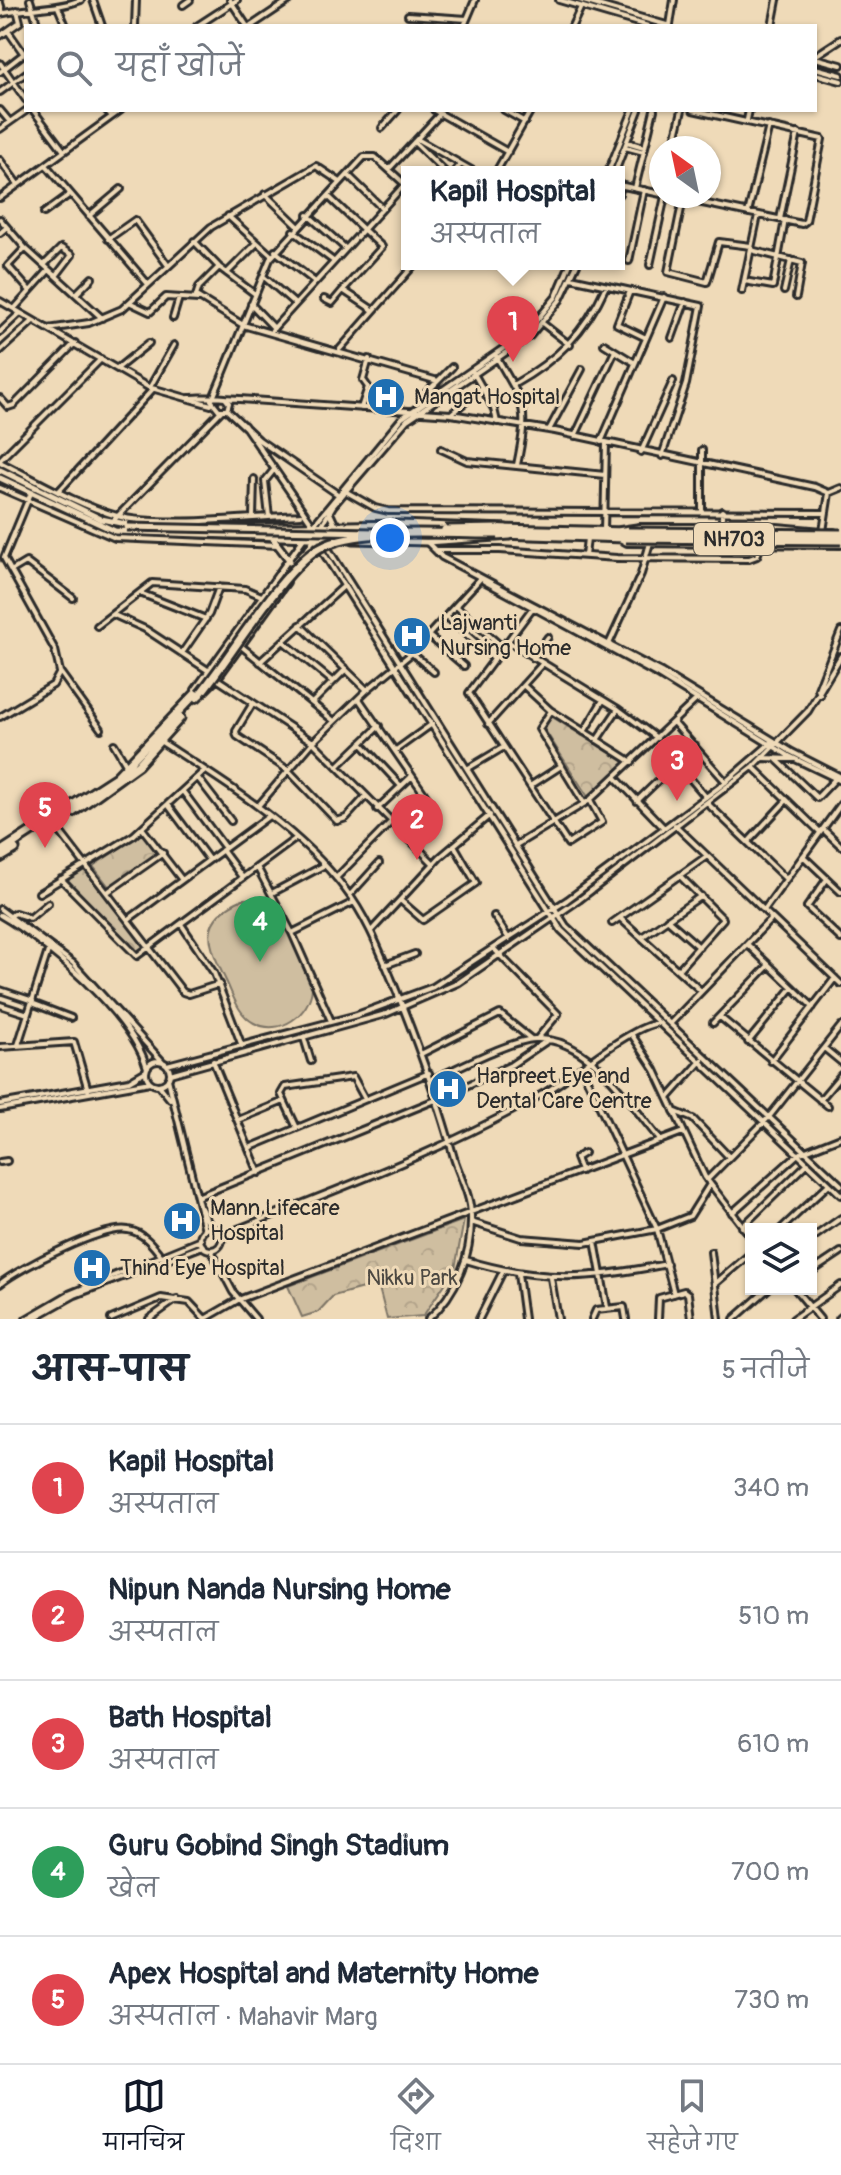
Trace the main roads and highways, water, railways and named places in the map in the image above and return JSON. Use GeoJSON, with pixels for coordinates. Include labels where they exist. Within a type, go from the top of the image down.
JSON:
{"type":"FeatureCollection","features":[{"type":"Feature","properties":{"kind":"highway","name":"NH703"},"geometry":{"type":"LineString","coordinates":[[197,695],[297,560],[331,539],[375,532],[604,531],[623,535]]}},
{"type":"Feature","properties":{"kind":"highway","name":"NH703"},"geometry":{"type":"LineString","coordinates":[[0,858],[101,795],[158,740],[197,695],[292,570],[318,549],[356,537],[504,532],[587,538],[623,535],[841,538]]}},
{"type":"Feature","properties":{"kind":"highway","name":"NH703"},"geometry":{"type":"LineString","coordinates":[[0,852],[98,790],[158,740]]}},
{"type":"Feature","properties":{"kind":"main road"},"geometry":{"type":"LineString","coordinates":[[0,470],[127,527],[375,532]]}},
{"type":"Feature","properties":{"kind":"main road"},"geometry":{"type":"LineString","coordinates":[[0,478],[115,531],[306,536],[316,532],[335,526],[503,525],[505,539],[427,542],[316,532],[120,524]]}},
{"type":"Feature","properties":{"kind":"main road"},"geometry":{"type":"LineString","coordinates":[[329,512],[335,526]]}},
{"type":"Feature","properties":{"kind":"main road"},"geometry":{"type":"LineString","coordinates":[[271,536],[281,545],[290,561]]}},
{"type":"Feature","properties":{"kind":"place","name":"Kapil Hospital"},"geometry":{"type":"Point","coordinates":[513,362]}},
{"type":"Feature","properties":{"kind":"place","name":"Mangat Hospital"},"geometry":{"type":"Point","coordinates":[386,397]}},
{"type":"Feature","properties":{"kind":"place","name":"Lajwanti Nursing Home"},"geometry":{"type":"Point","coordinates":[412,636]}},
{"type":"Feature","properties":{"kind":"place","name":"Bath Hospital"},"geometry":{"type":"Point","coordinates":[677,801]}},
{"type":"Feature","properties":{"kind":"place","name":"Apex Hospital and Maternity Home"},"geometry":{"type":"Point","coordinates":[45,848]}},
{"type":"Feature","properties":{"kind":"place","name":"Nipun Nanda Nursing Home"},"geometry":{"type":"Point","coordinates":[417,860]}},
{"type":"Feature","properties":{"kind":"place","name":"Guru Gobind Singh Stadium"},"geometry":{"type":"Point","coordinates":[260,962]}},
{"type":"Feature","properties":{"kind":"place","name":"Harpreet Eye and Dental Care Centre"},"geometry":{"type":"Point","coordinates":[448,1089]}},
{"type":"Feature","properties":{"kind":"place","name":"Mann Lifecare Hospital"},"geometry":{"type":"Point","coordinates":[182,1221]}},
{"type":"Feature","properties":{"kind":"place","name":"Thind Eye Hospital"},"geometry":{"type":"Point","coordinates":[92,1268]}},
{"type":"Feature","properties":{"kind":"park label","name":"Nikku Park"},"geometry":{"type":"Point","coordinates":[412,1278]}}]}
